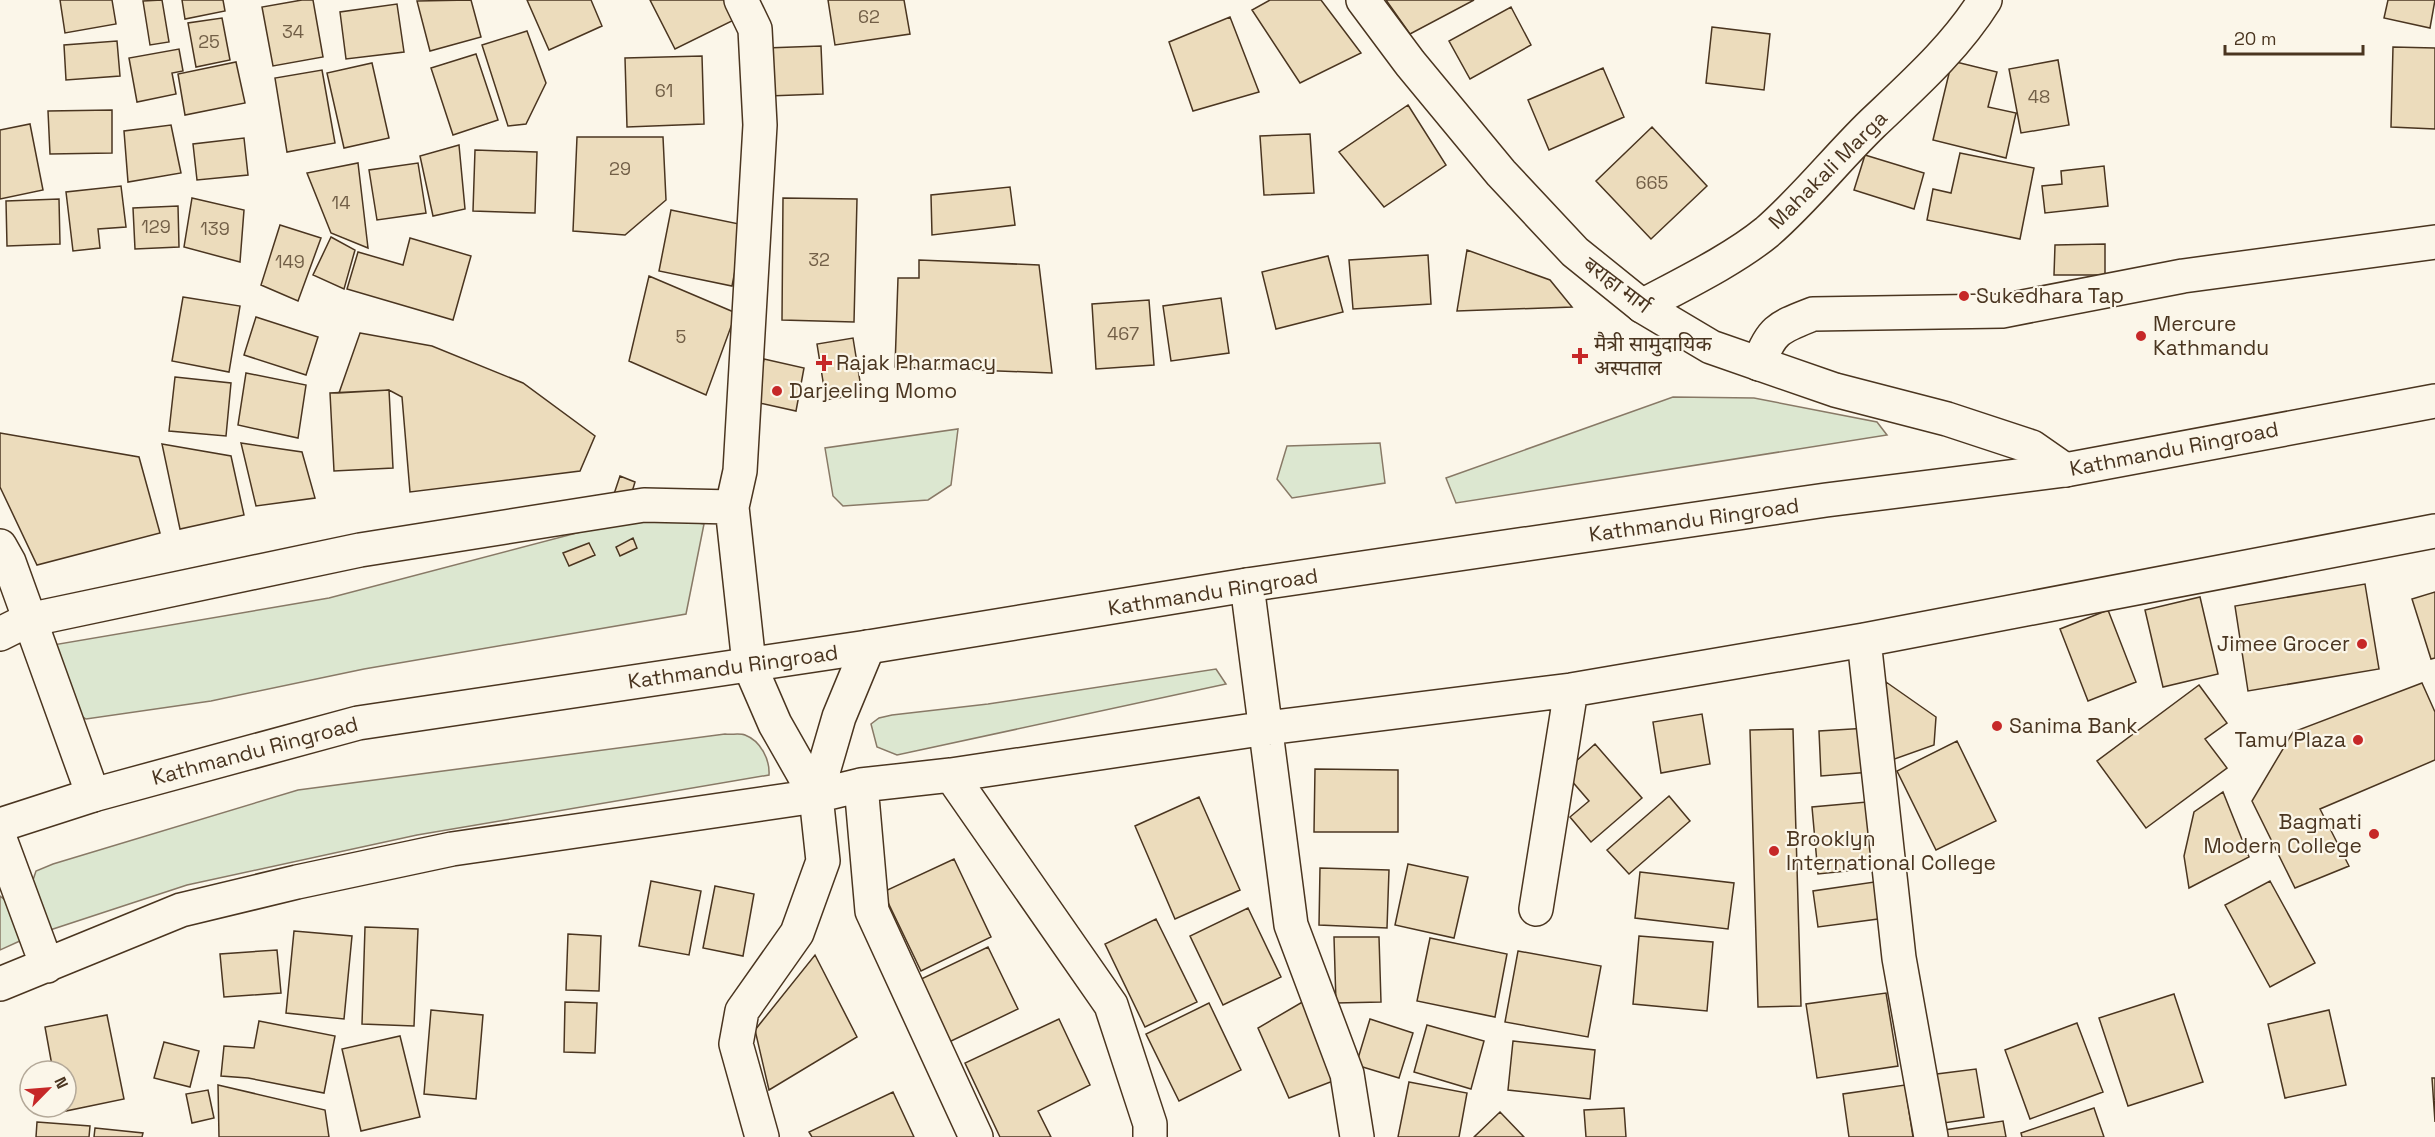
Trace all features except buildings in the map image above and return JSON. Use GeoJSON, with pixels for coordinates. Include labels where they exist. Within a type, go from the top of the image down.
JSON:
{"type":"FeatureCollection","features":[{"type":"Feature","properties":{"kind":"main road"},"geometry":{"type":"LineString","coordinates":[[741,0],[755,29],[760,125],[741,459],[732,507],[749,664],[775,724],[816,796]]}},
{"type":"Feature","properties":{"kind":"main road","name":"बराहा मार्ग"},"geometry":{"type":"LineString","coordinates":[[1363,0],[1410,63],[1501,173],[1575,252],[1642,306],[1711,348],[1835,390],[1947,419],[2032,447],[2065,470]]}},
{"type":"Feature","properties":{"kind":"main road","name":"Mahakali Marga"},"geometry":{"type":"LineString","coordinates":[[1642,306],[1766,233],[1815,186],[1850,145],[1949,50],[1985,0]]}},
{"type":"Feature","properties":{"kind":"main road"},"geometry":{"type":"LineString","coordinates":[[1759,364],[1767,341],[1786,324],[1812,314],[2002,311],[2183,276],[2435,242]]}},
{"type":"Feature","properties":{"kind":"main road","name":"Kathmandu Ringroad"},"geometry":{"type":"LineString","coordinates":[[0,825],[93,795],[358,723],[868,647],[1247,585],[1815,502],[2065,470],[2435,401]]}},
{"type":"Feature","properties":{"kind":"main road"},"geometry":{"type":"LineString","coordinates":[[14,627],[384,546],[644,505],[732,507]]}},
{"type":"Feature","properties":{"kind":"main road"},"geometry":{"type":"LineString","coordinates":[[0,984],[181,910],[297,882],[452,849],[816,796],[861,785],[951,775],[1267,728],[1571,690],[1864,640],[2435,531]]}},
{"type":"Feature","properties":{"kind":"main road"},"geometry":{"type":"LineString","coordinates":[[3,555],[14,627],[93,795]]}},
{"type":"Feature","properties":{"kind":"main road"},"geometry":{"type":"LineString","coordinates":[[1247,585],[1291,926],[1347,1074],[1356,1137]]}},
{"type":"Feature","properties":{"kind":"main road"},"geometry":{"type":"LineString","coordinates":[[1864,640],[1899,958],[1931,1137]]}},
{"type":"Feature","properties":{"kind":"main road"},"geometry":{"type":"LineString","coordinates":[[762,1137],[736,1044],[742,1011],[797,933],[823,861],[816,796],[839,717],[868,647]]}},
{"type":"Feature","properties":{"kind":"main road"},"geometry":{"type":"LineString","coordinates":[[1536,909],[1571,690]]}},
{"type":"Feature","properties":{"kind":"main road"},"geometry":{"type":"LineString","coordinates":[[951,775],[1111,1005],[1150,1124],[1150,1137]]}},
{"type":"Feature","properties":{"kind":"main road"},"geometry":{"type":"LineString","coordinates":[[861,785],[872,911],[976,1137]]}},
{"type":"Feature","properties":{"kind":"main road"},"geometry":{"type":"LineString","coordinates":[[0,839],[47,966]]}},
{"type":"Feature","properties":{"kind":"green space"},"geometry":{"type":"Polygon","coordinates":[[[1673,397],[1754,398],[1877,422],[1887,435],[1456,503],[1446,478],[1673,397]]]}},
{"type":"Feature","properties":{"kind":"green space"},"geometry":{"type":"Polygon","coordinates":[[[958,429],[951,485],[928,500],[843,506],[833,496],[825,448],[958,429]]]}},
{"type":"Feature","properties":{"kind":"green space"},"geometry":{"type":"Polygon","coordinates":[[[1380,443],[1385,483],[1292,498],[1277,479],[1287,446],[1380,443]]]}},
{"type":"Feature","properties":{"kind":"green space"},"geometry":{"type":"Polygon","coordinates":[[[649,514],[704,524],[686,614],[364,669],[211,701],[86,719],[77,713],[47,646],[329,598],[649,514]]]}},
{"type":"Feature","properties":{"kind":"green space"},"geometry":{"type":"Polygon","coordinates":[[[1216,669],[1226,684],[897,755],[877,747],[871,724],[879,718],[892,715],[988,704],[1216,669]]]}},
{"type":"Feature","properties":{"kind":"green space"},"geometry":{"type":"Polygon","coordinates":[[[725,734],[743,734],[756,742],[766,757],[769,775],[417,835],[187,885],[50,930],[32,883],[36,871],[53,864],[298,790],[725,734]]]}},
{"type":"Feature","properties":{"kind":"green space"},"geometry":{"type":"Polygon","coordinates":[[[0,896],[9,903],[22,940],[0,950],[0,896]]]}},
{"type":"Feature","properties":{"kind":"place","name":"Sukedhara Tap"},"geometry":{"type":"Point","coordinates":[1964,296]}},
{"type":"Feature","properties":{"kind":"place","name":"Mercure Kathmandu"},"geometry":{"type":"Point","coordinates":[2141,336]}},
{"type":"Feature","properties":{"kind":"place","name":"मैत्री सामुदायिक अस्पताल"},"geometry":{"type":"Point","coordinates":[1580,356]}},
{"type":"Feature","properties":{"kind":"place","name":"Rajak Pharmacy"},"geometry":{"type":"Point","coordinates":[824,363]}},
{"type":"Feature","properties":{"kind":"place","name":"Darjeeling Momo"},"geometry":{"type":"Point","coordinates":[777,391]}},
{"type":"Feature","properties":{"kind":"place","name":"Jimee Grocer"},"geometry":{"type":"Point","coordinates":[2362,644]}},
{"type":"Feature","properties":{"kind":"place","name":"Sanima Bank"},"geometry":{"type":"Point","coordinates":[1997,726]}},
{"type":"Feature","properties":{"kind":"place","name":"Tamu Plaza"},"geometry":{"type":"Point","coordinates":[2358,740]}},
{"type":"Feature","properties":{"kind":"place","name":"Bagmati Modern College"},"geometry":{"type":"Point","coordinates":[2374,834]}},
{"type":"Feature","properties":{"kind":"place","name":"Brooklyn International College"},"geometry":{"type":"Point","coordinates":[1774,851]}}]}
